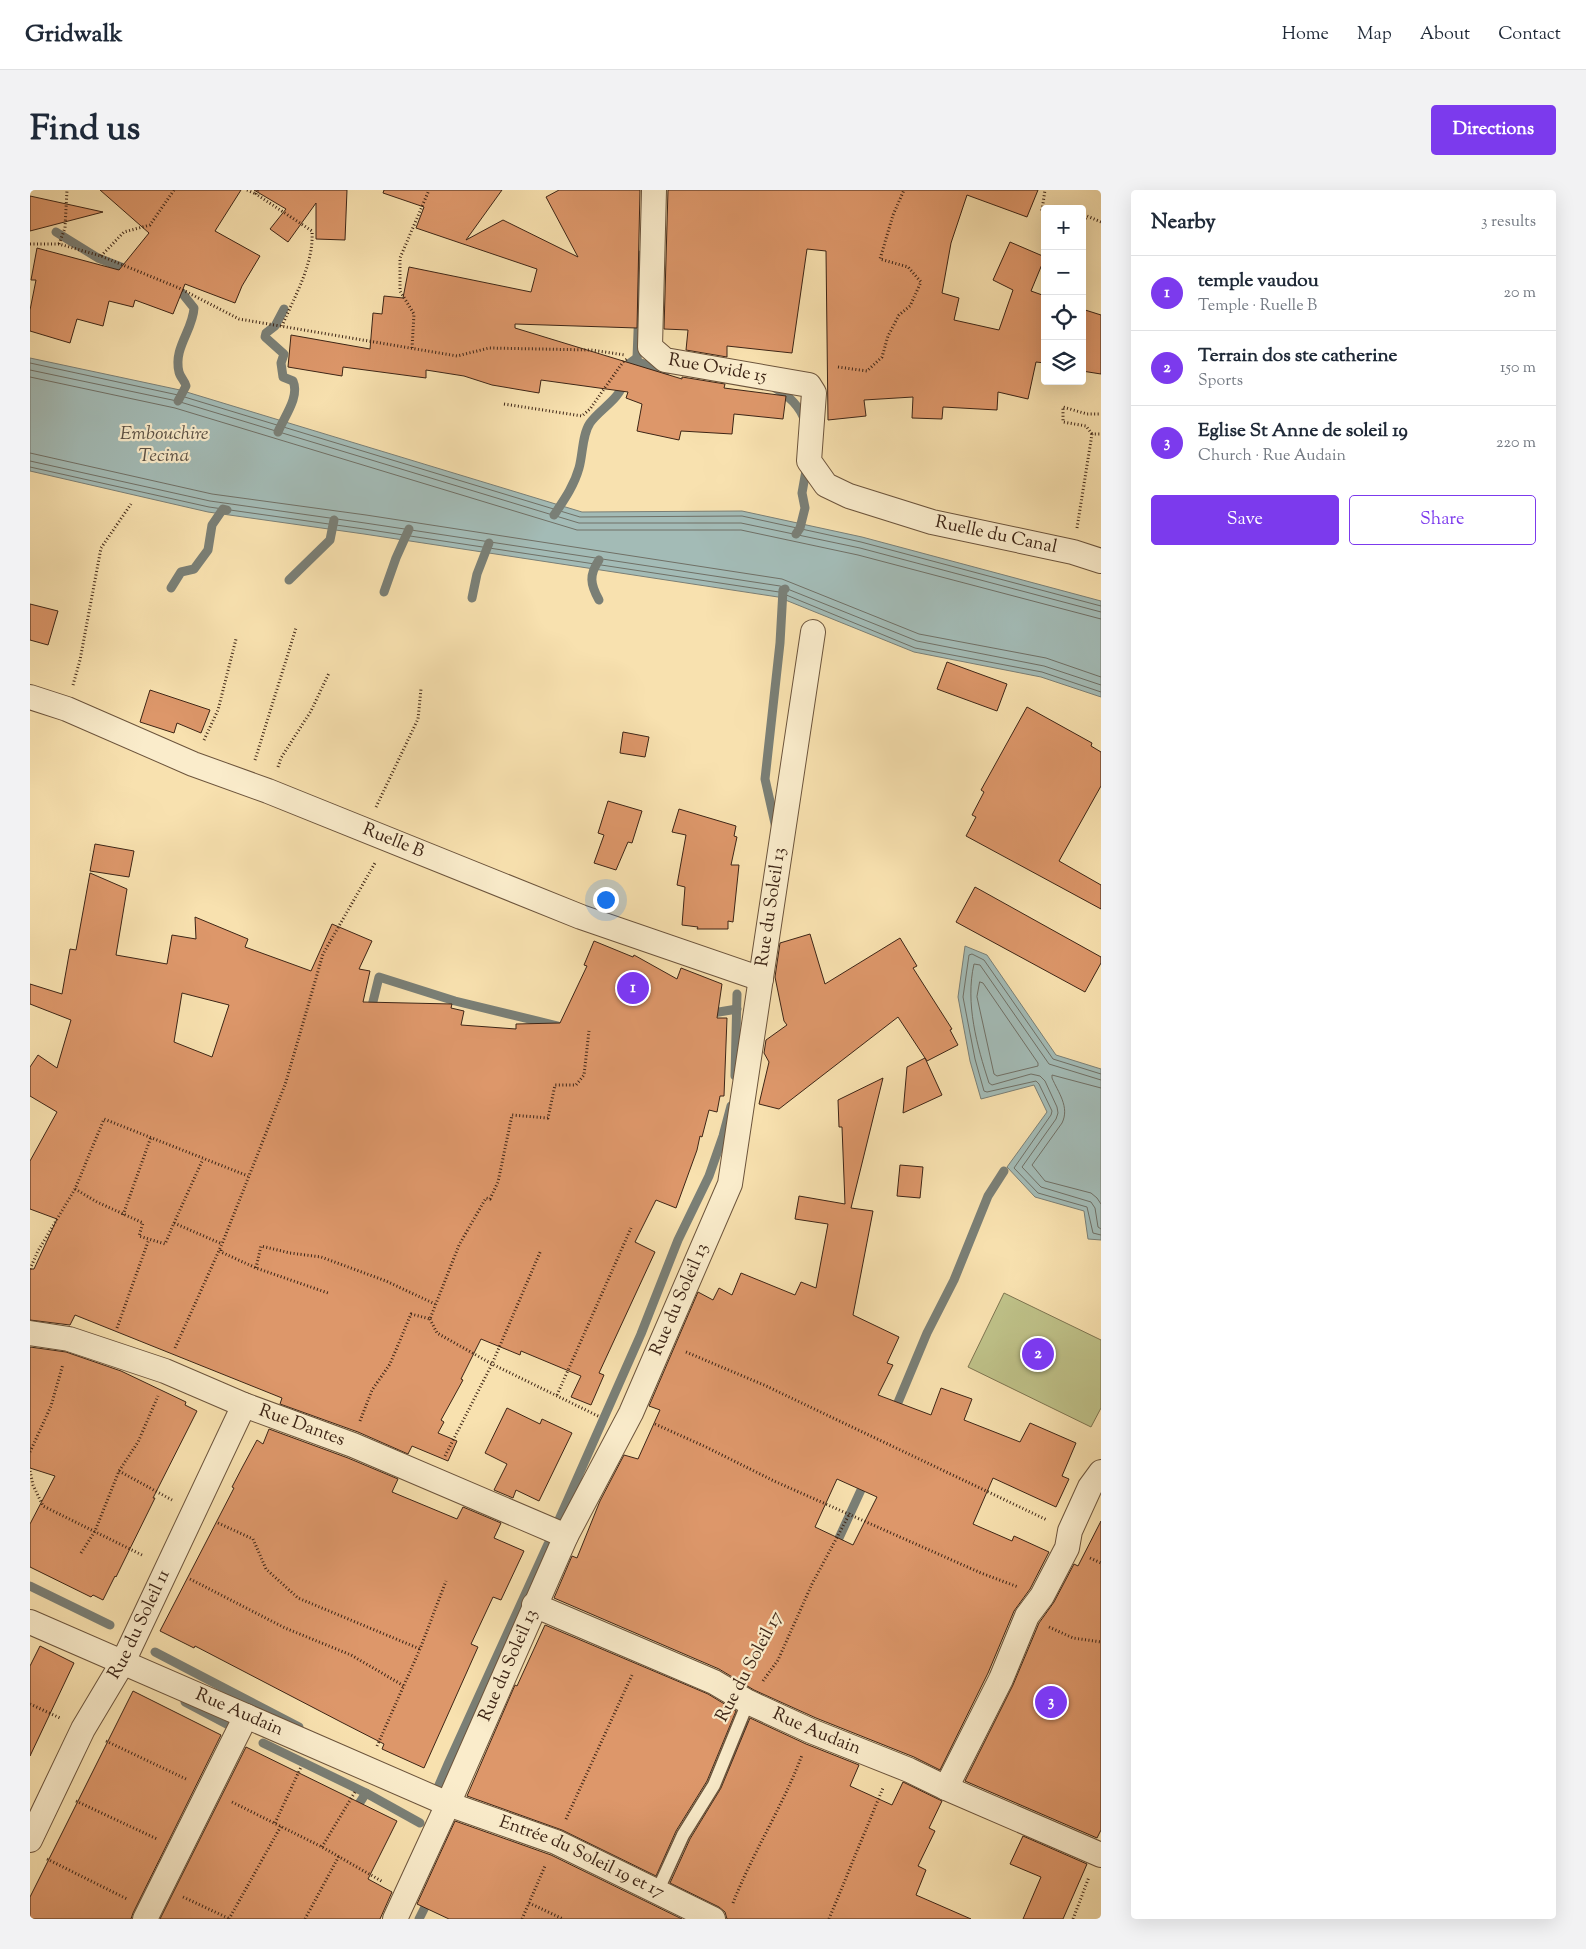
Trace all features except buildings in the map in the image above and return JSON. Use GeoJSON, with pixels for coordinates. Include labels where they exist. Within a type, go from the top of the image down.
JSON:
{"type":"FeatureCollection","features":[{"type":"Feature","properties":{"kind":"street","name":"Rue Ovide 15"},"geometry":{"type":"LineString","coordinates":[[654,190],[650,347],[665,360],[810,385],[814,393],[809,461]]}},
{"type":"Feature","properties":{"kind":"street","name":"Ruelle du Canal"},"geometry":{"type":"LineString","coordinates":[[809,461],[826,485],[849,496],[932,522],[1073,552]]}},
{"type":"Feature","properties":{"kind":"street"},"geometry":{"type":"LineString","coordinates":[[1073,552],[1101,561]]}},
{"type":"Feature","properties":{"kind":"street","name":"Rue du Soleil 13"},"geometry":{"type":"LineString","coordinates":[[395,1919],[448,1804],[566,1536],[631,1413],[730,1184],[813,632]]}},
{"type":"Feature","properties":{"kind":"street","name":"Ruelle B"},"geometry":{"type":"LineString","coordinates":[[30,697],[67,709],[193,764],[258,787],[581,917],[761,980]]}},
{"type":"Feature","properties":{"kind":"street","name":"Rue Dantes"},"geometry":{"type":"LineString","coordinates":[[30,1333],[69,1339],[165,1371],[244,1405],[353,1445],[434,1478],[566,1536]]}},
{"type":"Feature","properties":{"kind":"street","name":"Rue du Soleil 11"},"geometry":{"type":"LineString","coordinates":[[34,1848],[54,1790],[83,1729],[123,1662],[244,1405]]}},
{"type":"Feature","properties":{"kind":"street"},"geometry":{"type":"LineString","coordinates":[[946,1788],[1001,1679],[1027,1616],[1042,1596],[1067,1548],[1070,1531],[1090,1487],[1101,1472]]}},
{"type":"Feature","properties":{"kind":"street","name":"Rue Audain"},"geometry":{"type":"LineString","coordinates":[[534,1605],[714,1682],[748,1702],[811,1731],[893,1764],[1101,1854]]}},
{"type":"Feature","properties":{"kind":"street","name":"Rue Audain"},"geometry":{"type":"LineString","coordinates":[[30,1622],[448,1804]]}},
{"type":"Feature","properties":{"kind":"street"},"geometry":{"type":"LineString","coordinates":[[148,1915],[246,1716]]}},
{"type":"Feature","properties":{"kind":"street","name":"Entrée du Soleil 19 et 17"},"geometry":{"type":"LineString","coordinates":[[448,1804],[556,1842],[658,1892],[721,1915]]}},
{"type":"Feature","properties":{"kind":"lane","name":"Rue du Soleil 17"},"geometry":{"type":"LineString","coordinates":[[658,1892],[683,1836],[714,1784],[748,1702]]}},
{"type":"Feature","properties":{"kind":"path"},"geometry":{"type":"LineString","coordinates":[[59,244],[65,228],[67,190]]}},
{"type":"Feature","properties":{"kind":"path"},"geometry":{"type":"LineString","coordinates":[[101,256],[124,232],[150,225],[174,190]]}},
{"type":"Feature","properties":{"kind":"path"},"geometry":{"type":"LineString","coordinates":[[248,190],[257,192],[312,231],[313,243],[308,267],[282,326]]}},
{"type":"Feature","properties":{"kind":"path"},"geometry":{"type":"LineString","coordinates":[[412,348],[414,314],[400,291],[400,258],[428,190]]}},
{"type":"Feature","properties":{"kind":"path"},"geometry":{"type":"LineString","coordinates":[[838,367],[867,370],[882,357],[888,336],[899,315],[910,306],[921,282],[908,267],[880,259],[893,215],[904,190]]}},
{"type":"Feature","properties":{"kind":"path"},"geometry":{"type":"LineString","coordinates":[[1043,205],[1045,190]]}},
{"type":"Feature","properties":{"kind":"path"},"geometry":{"type":"LineString","coordinates":[[1086,218],[1087,216],[1101,222]]}},
{"type":"Feature","properties":{"kind":"path"},"geometry":{"type":"LineString","coordinates":[[30,244],[59,244],[101,256],[180,288],[239,319],[457,356],[489,348],[591,350],[625,355]]}},
{"type":"Feature","properties":{"kind":"path"},"geometry":{"type":"LineString","coordinates":[[504,404],[582,416],[590,409],[622,362],[650,347]]}},
{"type":"Feature","properties":{"kind":"path"},"geometry":{"type":"LineString","coordinates":[[1101,414],[1087,414],[1063,407],[1063,422],[1086,426],[1092,434],[1101,434]]}},
{"type":"Feature","properties":{"kind":"path","name":"Ruelle du Canal"},"geometry":{"type":"LineString","coordinates":[[1073,552],[1092,434]]}},
{"type":"Feature","properties":{"kind":"path"},"geometry":{"type":"LineString","coordinates":[[67,709],[80,660],[101,548],[131,504]]}},
{"type":"Feature","properties":{"kind":"path"},"geometry":{"type":"LineString","coordinates":[[258,787],[296,628]]}},
{"type":"Feature","properties":{"kind":"path"},"geometry":{"type":"LineString","coordinates":[[193,764],[218,710],[236,639]]}},
{"type":"Feature","properties":{"kind":"path"},"geometry":{"type":"LineString","coordinates":[[258,787],[281,758],[311,711],[329,672]]}},
{"type":"Feature","properties":{"kind":"path"},"geometry":{"type":"LineString","coordinates":[[81,1553],[95,1531],[119,1471],[138,1442],[156,1403],[165,1371],[222,1244],[285,1085],[323,954],[379,855],[365,830],[418,719],[420,689]]}},
{"type":"Feature","properties":{"kind":"path"},"geometry":{"type":"LineString","coordinates":[[589,1032],[584,1075],[576,1084],[555,1085],[548,1118],[512,1115],[498,1182],[490,1199],[486,1198],[459,1245],[430,1318],[436,1333],[492,1364],[606,1420],[631,1413],[981,1573],[1042,1596]]}},
{"type":"Feature","properties":{"kind":"path"},"geometry":{"type":"LineString","coordinates":[[30,1269],[38,1251],[75,1189],[104,1119],[248,1176]]}},
{"type":"Feature","properties":{"kind":"path"},"geometry":{"type":"LineString","coordinates":[[123,1215],[151,1137]]}},
{"type":"Feature","properties":{"kind":"path"},"geometry":{"type":"LineString","coordinates":[[75,1189],[142,1224],[139,1236],[165,1244],[203,1159]]}},
{"type":"Feature","properties":{"kind":"path"},"geometry":{"type":"LineString","coordinates":[[174,1223],[222,1244]]}},
{"type":"Feature","properties":{"kind":"path"},"geometry":{"type":"LineString","coordinates":[[557,1395],[631,1228]]}},
{"type":"Feature","properties":{"kind":"path"},"geometry":{"type":"LineString","coordinates":[[108,1352],[149,1239]]}},
{"type":"Feature","properties":{"kind":"path"},"geometry":{"type":"LineString","coordinates":[[222,1244],[220,1252],[256,1268],[328,1293]]}},
{"type":"Feature","properties":{"kind":"path"},"geometry":{"type":"LineString","coordinates":[[256,1268],[261,1246],[290,1253],[321,1256],[386,1281],[435,1304]]}},
{"type":"Feature","properties":{"kind":"path"},"geometry":{"type":"LineString","coordinates":[[434,1478],[492,1364],[540,1250]]}},
{"type":"Feature","properties":{"kind":"path"},"geometry":{"type":"LineString","coordinates":[[353,1445],[372,1390],[390,1364],[411,1314],[430,1318]]}},
{"type":"Feature","properties":{"kind":"path"},"geometry":{"type":"LineString","coordinates":[[30,1452],[51,1406],[69,1339]]}},
{"type":"Feature","properties":{"kind":"path"},"geometry":{"type":"LineString","coordinates":[[662,1341],[764,1385],[1070,1531]]}},
{"type":"Feature","properties":{"kind":"path"},"geometry":{"type":"LineString","coordinates":[[30,1471],[43,1506]]}},
{"type":"Feature","properties":{"kind":"path","name":"Rue du Soleil 17"},"geometry":{"type":"LineString","coordinates":[[748,1702],[778,1660],[812,1584],[850,1513]]}},
{"type":"Feature","properties":{"kind":"path"},"geometry":{"type":"LineString","coordinates":[[322,1847],[369,1769],[446,1581]]}},
{"type":"Feature","properties":{"kind":"path"},"geometry":{"type":"LineString","coordinates":[[298,1598],[420,1648]]}},
{"type":"Feature","properties":{"kind":"path"},"geometry":{"type":"LineString","coordinates":[[1026,1621],[1046,1626],[1073,1638],[1101,1642]]}},
{"type":"Feature","properties":{"kind":"path"},"geometry":{"type":"LineString","coordinates":[[284,1628],[352,1655],[404,1686]]}},
{"type":"Feature","properties":{"kind":"path"},"geometry":{"type":"LineString","coordinates":[[522,1919],[632,1676],[635,1647]]}},
{"type":"Feature","properties":{"kind":"path"},"geometry":{"type":"LineString","coordinates":[[30,1704],[281,1826],[406,1894]]}},
{"type":"Feature","properties":{"kind":"path"},"geometry":{"type":"LineString","coordinates":[[721,1915],[794,1777],[811,1731]]}},
{"type":"Feature","properties":{"kind":"path"},"geometry":{"type":"LineString","coordinates":[[275,1823],[312,1744]]}},
{"type":"Feature","properties":{"kind":"path"},"geometry":{"type":"LineString","coordinates":[[829,1919],[893,1764]]}},
{"type":"Feature","properties":{"kind":"path"},"geometry":{"type":"LineString","coordinates":[[54,1790],[180,1850]]}},
{"type":"Feature","properties":{"kind":"path"},"geometry":{"type":"LineString","coordinates":[[161,1887],[229,1919],[281,1826]]}},
{"type":"Feature","properties":{"kind":"path"},"geometry":{"type":"LineString","coordinates":[[34,1848],[148,1915]]}},
{"type":"Feature","properties":{"kind":"path"},"geometry":{"type":"LineString","coordinates":[[1073,1919],[1101,1854]]}},
{"type":"Feature","properties":{"kind":"path"},"geometry":{"type":"LineString","coordinates":[[305,1919],[339,1856]]}},
{"type":"Feature","properties":{"kind":"path"},"geometry":{"type":"LineString","coordinates":[[529,1903],[563,1919]]}},
{"type":"Feature","properties":{"kind":"green space"},"geometry":{"type":"Polygon","coordinates":[[[1004,1293],[1101,1340],[1101,1408],[1091,1427],[968,1367],[1004,1293]]]}},
{"type":"Feature","properties":{"kind":"water","name":"Embouchire Tecina"},"geometry":{"type":"Polygon","coordinates":[[[30,358],[180,390],[582,512],[742,511],[862,537],[1101,601],[1101,697],[1041,677],[914,652],[778,597],[208,512],[30,471],[30,358]]]}},
{"type":"Feature","properties":{"kind":"water"},"geometry":{"type":"Polygon","coordinates":[[[965,946],[987,955],[1056,1055],[1101,1069],[1101,1240],[1088,1239],[1084,1211],[1035,1197],[1007,1167],[1047,1112],[1034,1085],[981,1099],[970,1061],[958,997],[965,946]]]}},
{"type":"Feature","properties":{"kind":"waterway"},"geometry":{"type":"LineString","coordinates":[[56,232],[98,258],[131,271]]}},
{"type":"Feature","properties":{"kind":"waterway"},"geometry":{"type":"LineString","coordinates":[[641,255],[637,358],[638,362],[666,371]]}},
{"type":"Feature","properties":{"kind":"waterway"},"geometry":{"type":"LineString","coordinates":[[170,288],[182,293],[194,308],[179,355],[179,372],[186,386],[178,401]]}},
{"type":"Feature","properties":{"kind":"waterway"},"geometry":{"type":"LineString","coordinates":[[278,432],[293,400],[295,387],[293,381],[283,377],[281,363],[284,354],[265,337],[266,333],[275,326],[284,309]]}},
{"type":"Feature","properties":{"kind":"waterway"},"geometry":{"type":"LineString","coordinates":[[554,515],[577,475],[587,428],[594,418],[618,394],[623,383],[620,380],[623,368],[637,358]]}},
{"type":"Feature","properties":{"kind":"waterway"},"geometry":{"type":"LineString","coordinates":[[775,388],[793,402],[805,422]]}},
{"type":"Feature","properties":{"kind":"waterway"},"geometry":{"type":"LineString","coordinates":[[796,534],[800,528],[805,508],[802,493],[807,465]]}},
{"type":"Feature","properties":{"kind":"waterway"},"geometry":{"type":"LineString","coordinates":[[171,588],[181,572],[194,569],[208,550],[212,525],[223,509],[227,510]]}},
{"type":"Feature","properties":{"kind":"waterway"},"geometry":{"type":"LineString","coordinates":[[289,580],[330,540],[334,520]]}},
{"type":"Feature","properties":{"kind":"waterway"},"geometry":{"type":"LineString","coordinates":[[384,592],[409,529]]}},
{"type":"Feature","properties":{"kind":"waterway"},"geometry":{"type":"LineString","coordinates":[[472,598],[477,574],[489,543]]}},
{"type":"Feature","properties":{"kind":"waterway"},"geometry":{"type":"LineString","coordinates":[[599,560],[592,575],[592,584],[599,600]]}},
{"type":"Feature","properties":{"kind":"waterway"},"geometry":{"type":"LineString","coordinates":[[776,828],[765,779],[780,643],[783,590],[785,589]]}},
{"type":"Feature","properties":{"kind":"waterway"},"geometry":{"type":"LineString","coordinates":[[370,1014],[379,977],[455,1001],[558,1026]]}},
{"type":"Feature","properties":{"kind":"waterway"},"geometry":{"type":"LineString","coordinates":[[735,1076],[737,994]]}},
{"type":"Feature","properties":{"kind":"waterway"},"geometry":{"type":"LineString","coordinates":[[707,1014],[737,1009]]}},
{"type":"Feature","properties":{"kind":"waterway"},"geometry":{"type":"LineString","coordinates":[[557,1524],[641,1334],[678,1240],[709,1176],[731,1106]]}},
{"type":"Feature","properties":{"kind":"waterway"},"geometry":{"type":"LineString","coordinates":[[894,1412],[927,1333],[954,1280],[988,1196],[1004,1171]]}},
{"type":"Feature","properties":{"kind":"waterway"},"geometry":{"type":"LineString","coordinates":[[834,1549],[866,1479]]}},
{"type":"Feature","properties":{"kind":"waterway"},"geometry":{"type":"LineString","coordinates":[[430,1790],[436,1792],[548,1544]]}},
{"type":"Feature","properties":{"kind":"waterway"},"geometry":{"type":"LineString","coordinates":[[30,1586],[110,1625]]}},
{"type":"Feature","properties":{"kind":"waterway"},"geometry":{"type":"LineString","coordinates":[[155,1652],[299,1727]]}},
{"type":"Feature","properties":{"kind":"waterway"},"geometry":{"type":"LineString","coordinates":[[185,1702],[238,1730]]}},
{"type":"Feature","properties":{"kind":"waterway"},"geometry":{"type":"LineString","coordinates":[[726,1767],[737,1750],[746,1726]]}},
{"type":"Feature","properties":{"kind":"waterway"},"geometry":{"type":"LineString","coordinates":[[263,1743],[366,1793],[420,1823]]}},
{"type":"Feature","properties":{"kind":"waterway"},"geometry":{"type":"LineString","coordinates":[[353,1813],[366,1793]]}},
{"type":"Feature","properties":{"kind":"waterway"},"geometry":{"type":"LineString","coordinates":[[419,1919],[430,1897]]}},
{"type":"Feature","properties":{"kind":"place","name":"temple vaudou"},"geometry":{"type":"Point","coordinates":[633,988]}},
{"type":"Feature","properties":{"kind":"place","name":"Terrain dos ste catherine"},"geometry":{"type":"Point","coordinates":[1038,1354]}},
{"type":"Feature","properties":{"kind":"place","name":"Eglise St Anne de soleil 19"},"geometry":{"type":"Point","coordinates":[1051,1702]}}]}
